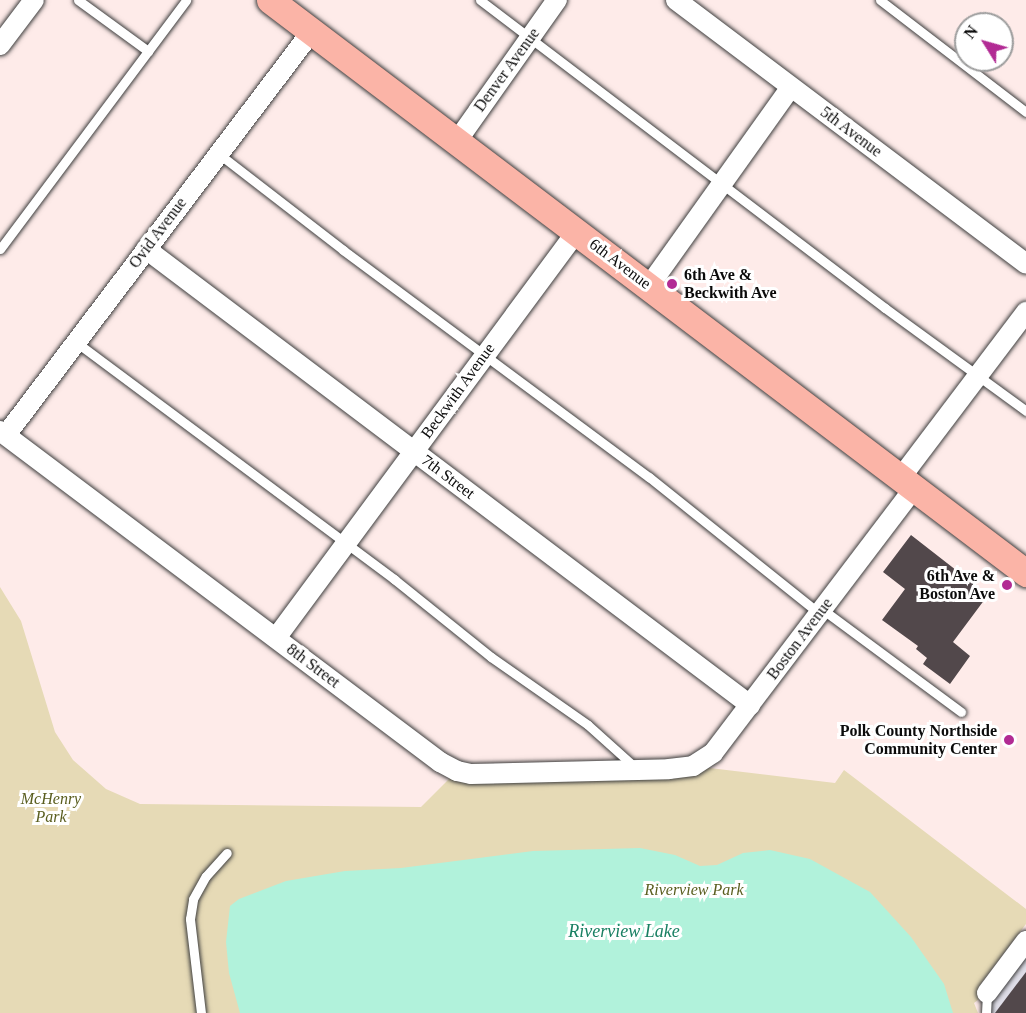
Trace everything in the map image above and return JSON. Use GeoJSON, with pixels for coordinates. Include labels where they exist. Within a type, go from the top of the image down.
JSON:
{"type":"FeatureCollection","features":[{"type":"Feature","properties":{"kind":"main road","name":"6th Avenue"},"geometry":{"type":"LineString","coordinates":[[281,3],[312,31],[456,141],[1024,567]]}},
{"type":"Feature","properties":{"kind":"street"},"geometry":{"type":"LineString","coordinates":[[0,45],[34,0]]}},
{"type":"Feature","properties":{"kind":"street","name":"Denver Avenue"},"geometry":{"type":"LineString","coordinates":[[456,141],[557,0]]}},
{"type":"Feature","properties":{"kind":"street","name":"5th Avenue"},"geometry":{"type":"LineString","coordinates":[[676,0],[1026,264]]}},
{"type":"Feature","properties":{"kind":"street","name":"Ovid Avenue"},"geometry":{"type":"LineString","coordinates":[[2,436],[312,31]]}},
{"type":"Feature","properties":{"kind":"street"},"geometry":{"type":"LineString","coordinates":[[649,286],[791,87]]}},
{"type":"Feature","properties":{"kind":"street","name":"Beckwith Avenue"},"geometry":{"type":"LineString","coordinates":[[276,638],[577,231]]}},
{"type":"Feature","properties":{"kind":"street","name":"7th Street"},"geometry":{"type":"LineString","coordinates":[[146,249],[750,705]]}},
{"type":"Feature","properties":{"kind":"street","name":"Boston Avenue"},"geometry":{"type":"LineString","coordinates":[[669,769],[693,766],[713,753],[821,611],[978,375],[1026,312]]}},
{"type":"Feature","properties":{"kind":"street","name":"8th Street"},"geometry":{"type":"LineString","coordinates":[[2,436],[457,771],[471,774],[669,769]]}},
{"type":"Feature","properties":{"kind":"street"},"geometry":{"type":"LineString","coordinates":[[987,993],[1026,941]]}},
{"type":"Feature","properties":{"kind":"lane"},"geometry":{"type":"LineString","coordinates":[[0,249],[186,0]]}},
{"type":"Feature","properties":{"kind":"lane"},"geometry":{"type":"LineString","coordinates":[[480,0],[885,308],[1026,411]]}},
{"type":"Feature","properties":{"kind":"lane"},"geometry":{"type":"LineString","coordinates":[[880,0],[1026,112]]}},
{"type":"Feature","properties":{"kind":"lane"},"geometry":{"type":"LineString","coordinates":[[83,1],[148,51]]}},
{"type":"Feature","properties":{"kind":"lane"},"geometry":{"type":"LineString","coordinates":[[219,154],[650,477],[821,611],[961,712]]}},
{"type":"Feature","properties":{"kind":"lane"},"geometry":{"type":"LineString","coordinates":[[76,342],[346,544],[490,657],[588,725],[637,770]]}},
{"type":"Feature","properties":{"kind":"lane"},"geometry":{"type":"LineString","coordinates":[[201,1013],[190,919],[193,900],[206,876],[226,853]]}},
{"type":"Feature","properties":{"kind":"lane"},"geometry":{"type":"LineString","coordinates":[[986,1013],[987,993]]}},
{"type":"Feature","properties":{"kind":"shaded area"},"geometry":{"type":"Polygon","coordinates":[[[1026,957],[1026,1013],[983,1013],[1026,957]]]}},
{"type":"Feature","properties":{"kind":"green space","name":"Riverview Park"},"geometry":{"type":"Polygon","coordinates":[[[0,587],[21,621],[55,732],[73,760],[106,789],[140,804],[421,807],[457,771],[693,766],[835,783],[844,770],[1026,909],[1026,924],[979,986],[987,993],[974,1003],[978,1013],[0,1013],[0,587]]]}},
{"type":"Feature","properties":{"kind":"water","name":"Riverview Lake"},"geometry":{"type":"Polygon","coordinates":[[[640,848],[675,855],[700,866],[717,865],[743,853],[770,850],[810,859],[870,892],[911,937],[944,984],[953,1013],[240,1013],[229,973],[226,942],[230,906],[239,899],[286,881],[345,871],[401,868],[533,851],[640,848]]]}},
{"type":"Feature","properties":{"kind":"building"},"geometry":{"type":"Polygon","coordinates":[[[911,535],[988,595],[953,642],[970,656],[950,684],[923,664],[927,658],[916,649],[918,646],[882,620],[905,589],[883,572],[911,535]]]}},
{"type":"Feature","properties":{"kind":"building"},"geometry":{"type":"Polygon","coordinates":[[[1026,972],[1026,1013],[995,1013],[1026,972]]]}},
{"type":"Feature","properties":{"kind":"place","name":"6th Ave & Beckwith Ave"},"geometry":{"type":"Point","coordinates":[672,284]}},
{"type":"Feature","properties":{"kind":"place","name":"6th Ave & Boston Ave"},"geometry":{"type":"Point","coordinates":[1007,585]}},
{"type":"Feature","properties":{"kind":"place","name":"Polk County Northside Community Center"},"geometry":{"type":"Point","coordinates":[1009,740]}},
{"type":"Feature","properties":{"kind":"park label","name":"McHenry Park"},"geometry":{"type":"Point","coordinates":[51,808]}}]}
